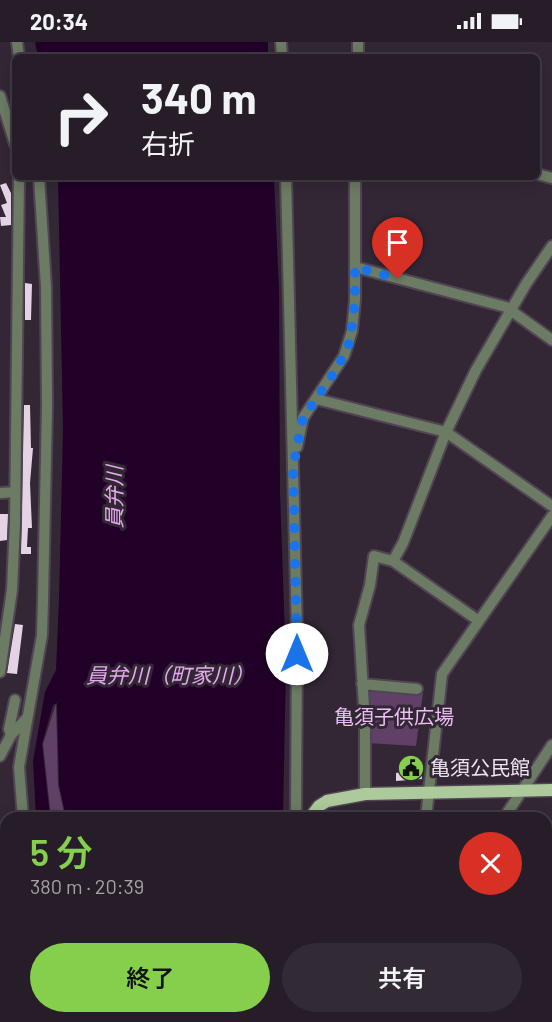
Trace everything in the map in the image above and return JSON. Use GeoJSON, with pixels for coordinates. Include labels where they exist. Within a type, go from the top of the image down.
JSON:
{"type":"FeatureCollection","features":[{"type":"Feature","properties":{"kind":"main road"},"geometry":{"type":"LineString","coordinates":[[314,812],[327,801],[365,794],[552,790]]}},
{"type":"Feature","properties":{"kind":"street"},"geometry":{"type":"LineString","coordinates":[[0,96],[12,134]]}},
{"type":"Feature","properties":{"kind":"street"},"geometry":{"type":"LineString","coordinates":[[0,672],[12,590],[19,180]]}},
{"type":"Feature","properties":{"kind":"street"},"geometry":{"type":"LineString","coordinates":[[22,812],[19,767],[42,634],[43,600],[46,299],[39,180]]}},
{"type":"Feature","properties":{"kind":"street"},"geometry":{"type":"LineString","coordinates":[[286,180],[297,632],[296,812]]}},
{"type":"Feature","properties":{"kind":"street"},"geometry":{"type":"LineString","coordinates":[[293,467],[303,418],[338,367],[350,341],[355,300],[355,180]]}},
{"type":"Feature","properties":{"kind":"street"},"geometry":{"type":"LineString","coordinates":[[393,561],[403,543],[446,432],[476,370],[510,310],[552,246]]}},
{"type":"Feature","properties":{"kind":"street"},"geometry":{"type":"LineString","coordinates":[[355,267],[510,310],[552,340]]}},
{"type":"Feature","properties":{"kind":"street"},"geometry":{"type":"LineString","coordinates":[[316,399],[446,432],[552,506]]}},
{"type":"Feature","properties":{"kind":"street"},"geometry":{"type":"LineString","coordinates":[[0,493],[15,492]]}},
{"type":"Feature","properties":{"kind":"street"},"geometry":{"type":"LineString","coordinates":[[426,812],[442,674],[552,516]]}},
{"type":"Feature","properties":{"kind":"street"},"geometry":{"type":"LineString","coordinates":[[365,794],[365,723],[359,625],[370,585],[374,556],[393,561],[479,621]]}},
{"type":"Feature","properties":{"kind":"street"},"geometry":{"type":"LineString","coordinates":[[362,684],[417,689]]}},
{"type":"Feature","properties":{"kind":"street"},"geometry":{"type":"LineString","coordinates":[[12,735],[9,729],[15,700]]}},
{"type":"Feature","properties":{"kind":"street"},"geometry":{"type":"LineString","coordinates":[[0,756],[12,735],[27,718]]}},
{"type":"Feature","properties":{"kind":"street"},"geometry":{"type":"LineString","coordinates":[[508,812],[552,745]]}},
{"type":"Feature","properties":{"kind":"green space","name":"亀須子供広場"},"geometry":{"type":"Polygon","coordinates":[[[369,687],[423,693],[416,746],[368,743],[364,691],[369,687]]]}},
{"type":"Feature","properties":{"kind":"green space"},"geometry":{"type":"Polygon","coordinates":[[[56,704],[58,785],[64,812],[50,812],[43,744],[56,704]]]}},
{"type":"Feature","properties":{"kind":"water"},"geometry":{"type":"Polygon","coordinates":[[[35,42],[268,42],[268,54],[37,54],[35,42]]]}},
{"type":"Feature","properties":{"kind":"water","name":"員弁川（町家川）"},"geometry":{"type":"Polygon","coordinates":[[[58,180],[274,180],[279,290],[280,493],[286,664],[283,812],[65,812],[59,785],[57,703],[53,705],[42,744],[49,812],[36,812],[33,761],[45,692],[56,670],[63,429],[58,180]]]}},
{"type":"Feature","properties":{"kind":"building"},"geometry":{"type":"Polygon","coordinates":[[[6,183],[11,193],[11,225],[1,226],[0,217],[6,217],[1,205],[7,203],[0,185],[6,183]]]}},
{"type":"Feature","properties":{"kind":"building"},"geometry":{"type":"Polygon","coordinates":[[[25,283],[32,284],[31,320],[25,320],[25,283]]]}},
{"type":"Feature","properties":{"kind":"building"},"geometry":{"type":"Polygon","coordinates":[[[24,405],[30,405],[31,448],[33,448],[30,483],[32,528],[28,528],[27,547],[31,547],[31,554],[21,554],[24,405]]]}},
{"type":"Feature","properties":{"kind":"building"},"geometry":{"type":"Polygon","coordinates":[[[0,514],[8,514],[7,540],[0,541],[0,514]]]}},
{"type":"Feature","properties":{"kind":"building"},"geometry":{"type":"Polygon","coordinates":[[[15,624],[23,625],[17,674],[7,673],[15,624]]]}},
{"type":"Feature","properties":{"kind":"building","name":"亀須公民館"},"geometry":{"type":"Polygon","coordinates":[[[421,764],[422,779],[396,781],[396,773],[401,772],[401,765],[421,764]]]}},
{"type":"Feature","properties":{"kind":"place","name":"亀須公民館"},"geometry":{"type":"Point","coordinates":[411,768]}},
{"type":"Feature","properties":{"kind":"route"},"geometry":{"type":"LineString","coordinates":[[297,654],[293,467],[303,418],[338,367],[350,341],[355,300],[355,267],[398,279]]}},
{"type":"Feature","properties":{"kind":"water label","name":"員弁川"},"geometry":{"type":"Point","coordinates":[115,497]}}]}
